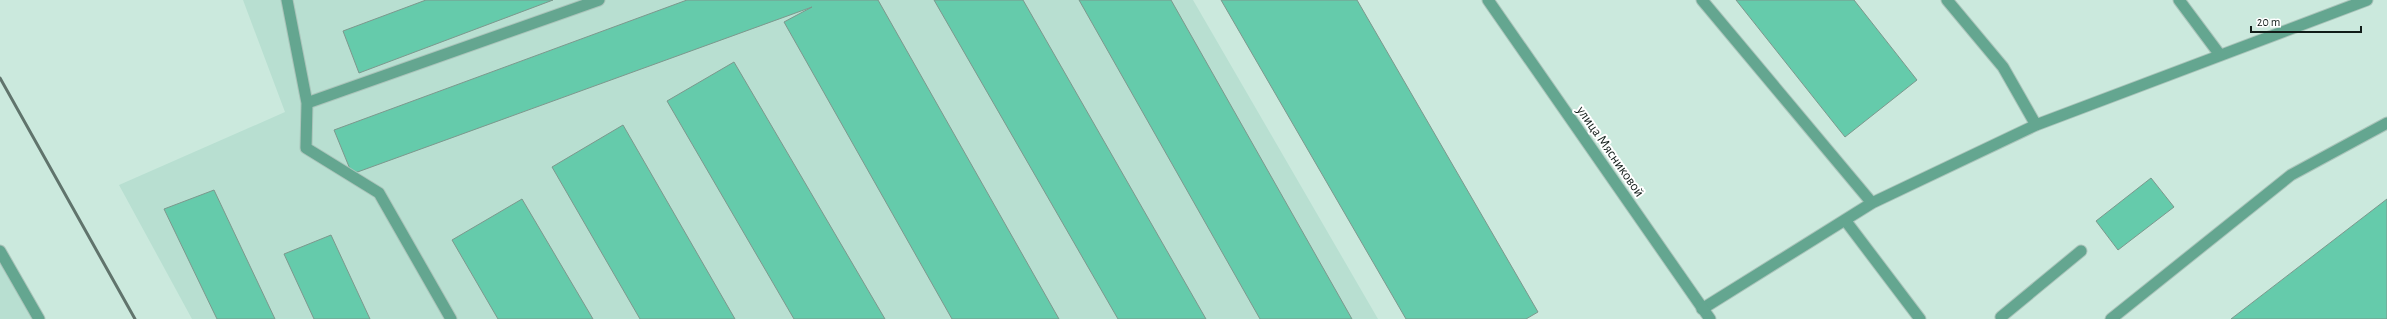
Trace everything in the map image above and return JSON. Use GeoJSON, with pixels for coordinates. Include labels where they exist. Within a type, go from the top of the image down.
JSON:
{"type":"FeatureCollection","features":[{"type":"Feature","properties":{"kind":"street"},"geometry":{"type":"LineString","coordinates":[[287,0],[307,103],[306,148],[379,193],[451,319]]}},
{"type":"Feature","properties":{"kind":"street"},"geometry":{"type":"LineString","coordinates":[[307,103],[599,0]]}},
{"type":"Feature","properties":{"kind":"street","name":"улица Мясниковой"},"geometry":{"type":"LineString","coordinates":[[1488,0],[1710,319]]}},
{"type":"Feature","properties":{"kind":"street"},"geometry":{"type":"LineString","coordinates":[[1702,0],[1872,203]]}},
{"type":"Feature","properties":{"kind":"street"},"geometry":{"type":"LineString","coordinates":[[1947,0],[2003,67],[2036,125]]}},
{"type":"Feature","properties":{"kind":"street"},"geometry":{"type":"LineString","coordinates":[[2179,0],[2220,55]]}},
{"type":"Feature","properties":{"kind":"street"},"geometry":{"type":"LineString","coordinates":[[1702,309],[1872,203],[2036,125],[2367,0]]}},
{"type":"Feature","properties":{"kind":"street"},"geometry":{"type":"LineString","coordinates":[[2111,319],[2291,175],[2387,123]]}},
{"type":"Feature","properties":{"kind":"street"},"geometry":{"type":"LineString","coordinates":[[1845,220],[1920,319]]}},
{"type":"Feature","properties":{"kind":"street"},"geometry":{"type":"LineString","coordinates":[[2002,319],[2001,317],[2081,250]]}},
{"type":"Feature","properties":{"kind":"street"},"geometry":{"type":"LineString","coordinates":[[0,251],[39,319]]}},
{"type":"Feature","properties":{"kind":"shaded area"},"geometry":{"type":"Polygon","coordinates":[[[243,0],[1193,0],[1378,319],[192,319],[119,185],[285,112],[243,0]]]}},
{"type":"Feature","properties":{"kind":"shaded area"},"geometry":{"type":"Polygon","coordinates":[[[0,244],[43,319],[0,319],[0,244]]]}},
{"type":"Feature","properties":{"kind":"building"},"geometry":{"type":"Polygon","coordinates":[[[426,0],[553,0],[359,73],[343,31],[426,0]]]}},
{"type":"Feature","properties":{"kind":"building"},"geometry":{"type":"Polygon","coordinates":[[[687,0],[878,0],[1059,319],[952,319],[784,22],[812,7],[352,174],[334,130],[687,0]]]}},
{"type":"Feature","properties":{"kind":"building"},"geometry":{"type":"Polygon","coordinates":[[[934,0],[1023,0],[1206,319],[1118,319],[934,0]]]}},
{"type":"Feature","properties":{"kind":"building"},"geometry":{"type":"Polygon","coordinates":[[[1079,0],[1171,0],[1352,319],[1260,319],[1079,0]]]}},
{"type":"Feature","properties":{"kind":"building"},"geometry":{"type":"Polygon","coordinates":[[[1221,0],[1357,0],[1538,312],[1526,319],[1406,319],[1221,0]]]}},
{"type":"Feature","properties":{"kind":"building"},"geometry":{"type":"Polygon","coordinates":[[[1736,0],[1854,0],[1917,80],[1845,137],[1736,0]]]}},
{"type":"Feature","properties":{"kind":"building"},"geometry":{"type":"Polygon","coordinates":[[[734,62],[885,319],[794,319],[667,101],[734,62]]]}},
{"type":"Feature","properties":{"kind":"building"},"geometry":{"type":"Polygon","coordinates":[[[623,125],[735,319],[640,319],[552,167],[623,125]]]}},
{"type":"Feature","properties":{"kind":"building"},"geometry":{"type":"Polygon","coordinates":[[[2151,178],[2174,207],[2118,250],[2096,221],[2151,178]]]}},
{"type":"Feature","properties":{"kind":"building"},"geometry":{"type":"Polygon","coordinates":[[[214,190],[275,319],[217,319],[164,209],[214,190]]]}},
{"type":"Feature","properties":{"kind":"building"},"geometry":{"type":"Polygon","coordinates":[[[522,199],[593,319],[498,319],[452,240],[522,199]]]}},
{"type":"Feature","properties":{"kind":"building"},"geometry":{"type":"Polygon","coordinates":[[[2387,199],[2387,319],[2231,319],[2387,199]]]}},
{"type":"Feature","properties":{"kind":"building"},"geometry":{"type":"Polygon","coordinates":[[[331,235],[370,319],[314,319],[284,254],[331,235]]]}},
{"type":"Feature","properties":{"kind":"railway"},"geometry":{"type":"LineString","coordinates":[[0,78],[135,319]]}}]}
